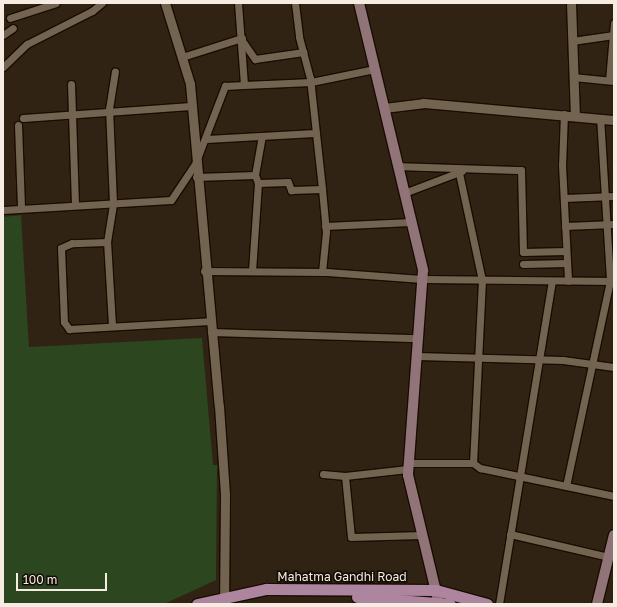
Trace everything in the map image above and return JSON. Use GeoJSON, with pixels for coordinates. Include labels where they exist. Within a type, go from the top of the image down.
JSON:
{"type":"FeatureCollection","features":[{"type":"Feature","properties":{"kind":"main road"},"geometry":{"type":"LineString","coordinates":[[359,3],[411,222],[422,279],[409,466],[422,535],[438,599],[450,604]]}},
{"type":"Feature","properties":{"kind":"main road"},"geometry":{"type":"LineString","coordinates":[[597,604],[614,535]]}},
{"type":"Feature","properties":{"kind":"main road","name":"Mahatma Gandhi Road"},"geometry":{"type":"LineString","coordinates":[[197,604],[224,601],[266,589],[438,599],[486,604]]}},
{"type":"Feature","properties":{"kind":"street"},"geometry":{"type":"LineString","coordinates":[[10,18],[56,3]]}},
{"type":"Feature","properties":{"kind":"street"},"geometry":{"type":"LineString","coordinates":[[3,67],[27,44],[102,3]]}},
{"type":"Feature","properties":{"kind":"street"},"geometry":{"type":"LineString","coordinates":[[165,3],[190,84],[204,271],[210,321],[225,495],[224,601]]}},
{"type":"Feature","properties":{"kind":"street"},"geometry":{"type":"LineString","coordinates":[[238,3],[243,40],[244,85]]}},
{"type":"Feature","properties":{"kind":"street"},"geometry":{"type":"LineString","coordinates":[[296,3],[303,52],[311,82],[315,133],[322,189],[325,226],[322,272]]}},
{"type":"Feature","properties":{"kind":"street"},"geometry":{"type":"LineString","coordinates":[[571,3],[574,115]]}},
{"type":"Feature","properties":{"kind":"street"},"geometry":{"type":"LineString","coordinates":[[573,77],[612,80],[614,23]]}},
{"type":"Feature","properties":{"kind":"street"},"geometry":{"type":"LineString","coordinates":[[3,35],[13,28]]}},
{"type":"Feature","properties":{"kind":"street"},"geometry":{"type":"LineString","coordinates":[[572,41],[613,35]]}},
{"type":"Feature","properties":{"kind":"street"},"geometry":{"type":"LineString","coordinates":[[182,57],[243,40]]}},
{"type":"Feature","properties":{"kind":"street"},"geometry":{"type":"LineString","coordinates":[[243,40],[255,58],[303,52]]}},
{"type":"Feature","properties":{"kind":"street"},"geometry":{"type":"LineString","coordinates":[[3,210],[171,200],[195,164],[206,139],[225,86],[311,82],[375,69]]}},
{"type":"Feature","properties":{"kind":"street"},"geometry":{"type":"LineString","coordinates":[[112,325],[107,242],[113,203],[109,109],[115,71]]}},
{"type":"Feature","properties":{"kind":"street"},"geometry":{"type":"LineString","coordinates":[[71,84],[74,114],[71,160],[75,205]]}},
{"type":"Feature","properties":{"kind":"street"},"geometry":{"type":"LineString","coordinates":[[384,108],[423,103],[564,114],[614,120]]}},
{"type":"Feature","properties":{"kind":"street"},"geometry":{"type":"LineString","coordinates":[[23,118],[74,114],[109,109],[191,106]]}},
{"type":"Feature","properties":{"kind":"street"},"geometry":{"type":"LineString","coordinates":[[564,114],[564,198],[568,280]]}},
{"type":"Feature","properties":{"kind":"street"},"geometry":{"type":"LineString","coordinates":[[566,486],[612,280],[604,198],[600,118]]}},
{"type":"Feature","properties":{"kind":"street"},"geometry":{"type":"LineString","coordinates":[[18,126],[21,208]]}},
{"type":"Feature","properties":{"kind":"street"},"geometry":{"type":"LineString","coordinates":[[206,139],[315,133]]}},
{"type":"Feature","properties":{"kind":"street"},"geometry":{"type":"LineString","coordinates":[[252,271],[258,183],[255,175],[262,137]]}},
{"type":"Feature","properties":{"kind":"street"},"geometry":{"type":"LineString","coordinates":[[398,166],[468,166],[521,170],[523,252],[566,251]]}},
{"type":"Feature","properties":{"kind":"street"},"geometry":{"type":"LineString","coordinates":[[404,192],[459,173],[468,166]]}},
{"type":"Feature","properties":{"kind":"street"},"geometry":{"type":"LineString","coordinates":[[459,173],[482,280],[473,463]]}},
{"type":"Feature","properties":{"kind":"street"},"geometry":{"type":"LineString","coordinates":[[196,177],[255,175]]}},
{"type":"Feature","properties":{"kind":"street"},"geometry":{"type":"LineString","coordinates":[[258,183],[288,182],[291,190],[322,189]]}},
{"type":"Feature","properties":{"kind":"street"},"geometry":{"type":"LineString","coordinates":[[564,198],[604,198],[614,196]]}},
{"type":"Feature","properties":{"kind":"street"},"geometry":{"type":"LineString","coordinates":[[325,226],[411,222]]}},
{"type":"Feature","properties":{"kind":"street"},"geometry":{"type":"LineString","coordinates":[[565,226],[614,224]]}},
{"type":"Feature","properties":{"kind":"street"},"geometry":{"type":"LineString","coordinates":[[107,242],[72,243],[61,248],[64,322],[69,329],[112,325],[210,321]]}},
{"type":"Feature","properties":{"kind":"street"},"geometry":{"type":"LineString","coordinates":[[523,264],[567,263]]}},
{"type":"Feature","properties":{"kind":"street"},"geometry":{"type":"LineString","coordinates":[[204,271],[322,272],[422,279],[612,280]]}},
{"type":"Feature","properties":{"kind":"street"},"geometry":{"type":"LineString","coordinates":[[498,604],[541,360],[552,280]]}},
{"type":"Feature","properties":{"kind":"street"},"geometry":{"type":"LineString","coordinates":[[211,332],[418,338]]}},
{"type":"Feature","properties":{"kind":"street"},"geometry":{"type":"LineString","coordinates":[[417,356],[541,360],[594,363],[614,367]]}},
{"type":"Feature","properties":{"kind":"street"},"geometry":{"type":"LineString","coordinates":[[323,474],[345,476],[409,466],[473,463],[480,468],[520,475],[614,496]]}},
{"type":"Feature","properties":{"kind":"street"},"geometry":{"type":"LineString","coordinates":[[345,476],[351,537],[422,535]]}},
{"type":"Feature","properties":{"kind":"street"},"geometry":{"type":"LineString","coordinates":[[510,534],[609,557]]}},
{"type":"Feature","properties":{"kind":"green space"},"geometry":{"type":"Polygon","coordinates":[[[21,215],[29,347],[202,338],[213,465],[217,465],[216,580],[164,604],[3,604],[3,217],[21,215]]]}}]}
